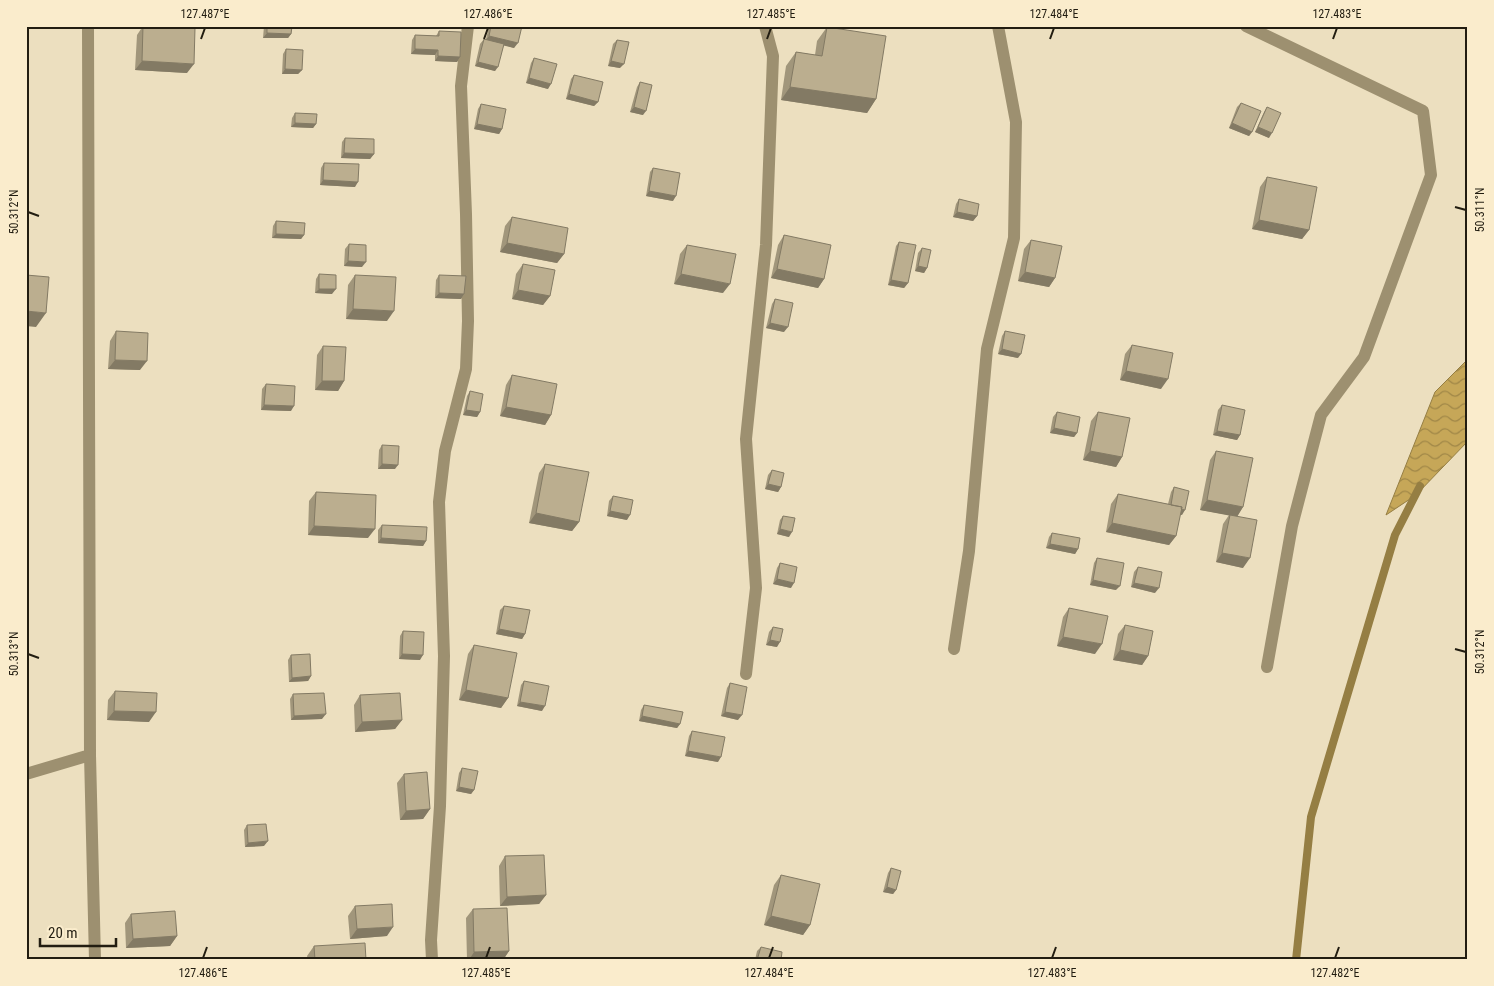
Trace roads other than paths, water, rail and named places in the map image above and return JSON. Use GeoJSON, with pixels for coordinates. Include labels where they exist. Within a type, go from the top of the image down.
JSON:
{"type":"FeatureCollection","features":[{"type":"Feature","properties":{"kind":"street"},"geometry":{"type":"LineString","coordinates":[[88,26],[90,755],[94,960]]}},
{"type":"Feature","properties":{"kind":"street"},"geometry":{"type":"LineString","coordinates":[[432,960],[431,940],[440,806],[444,656],[439,502],[446,451],[466,369],[468,321],[461,86],[468,26]]}},
{"type":"Feature","properties":{"kind":"street"},"geometry":{"type":"LineString","coordinates":[[746,674],[756,588],[746,439],[766,245],[773,56],[765,26]]}},
{"type":"Feature","properties":{"kind":"street"},"geometry":{"type":"LineString","coordinates":[[954,649],[969,552],[987,349],[1014,238],[1016,122],[998,26]]}},
{"type":"Feature","properties":{"kind":"street"},"geometry":{"type":"LineString","coordinates":[[1246,26],[1423,111],[1431,175],[1364,357],[1321,415],[1292,526],[1267,667]]}},
{"type":"Feature","properties":{"kind":"street"},"geometry":{"type":"LineString","coordinates":[[26,774],[90,755]]}},
{"type":"Feature","properties":{"kind":"water"},"geometry":{"type":"Polygon","coordinates":[[[1468,359],[1468,441],[1416,495],[1386,515],[1435,392],[1468,359]]]}},
{"type":"Feature","properties":{"kind":"waterway"},"geometry":{"type":"LineString","coordinates":[[1296,960],[1311,817],[1395,535],[1420,486]]}}]}
